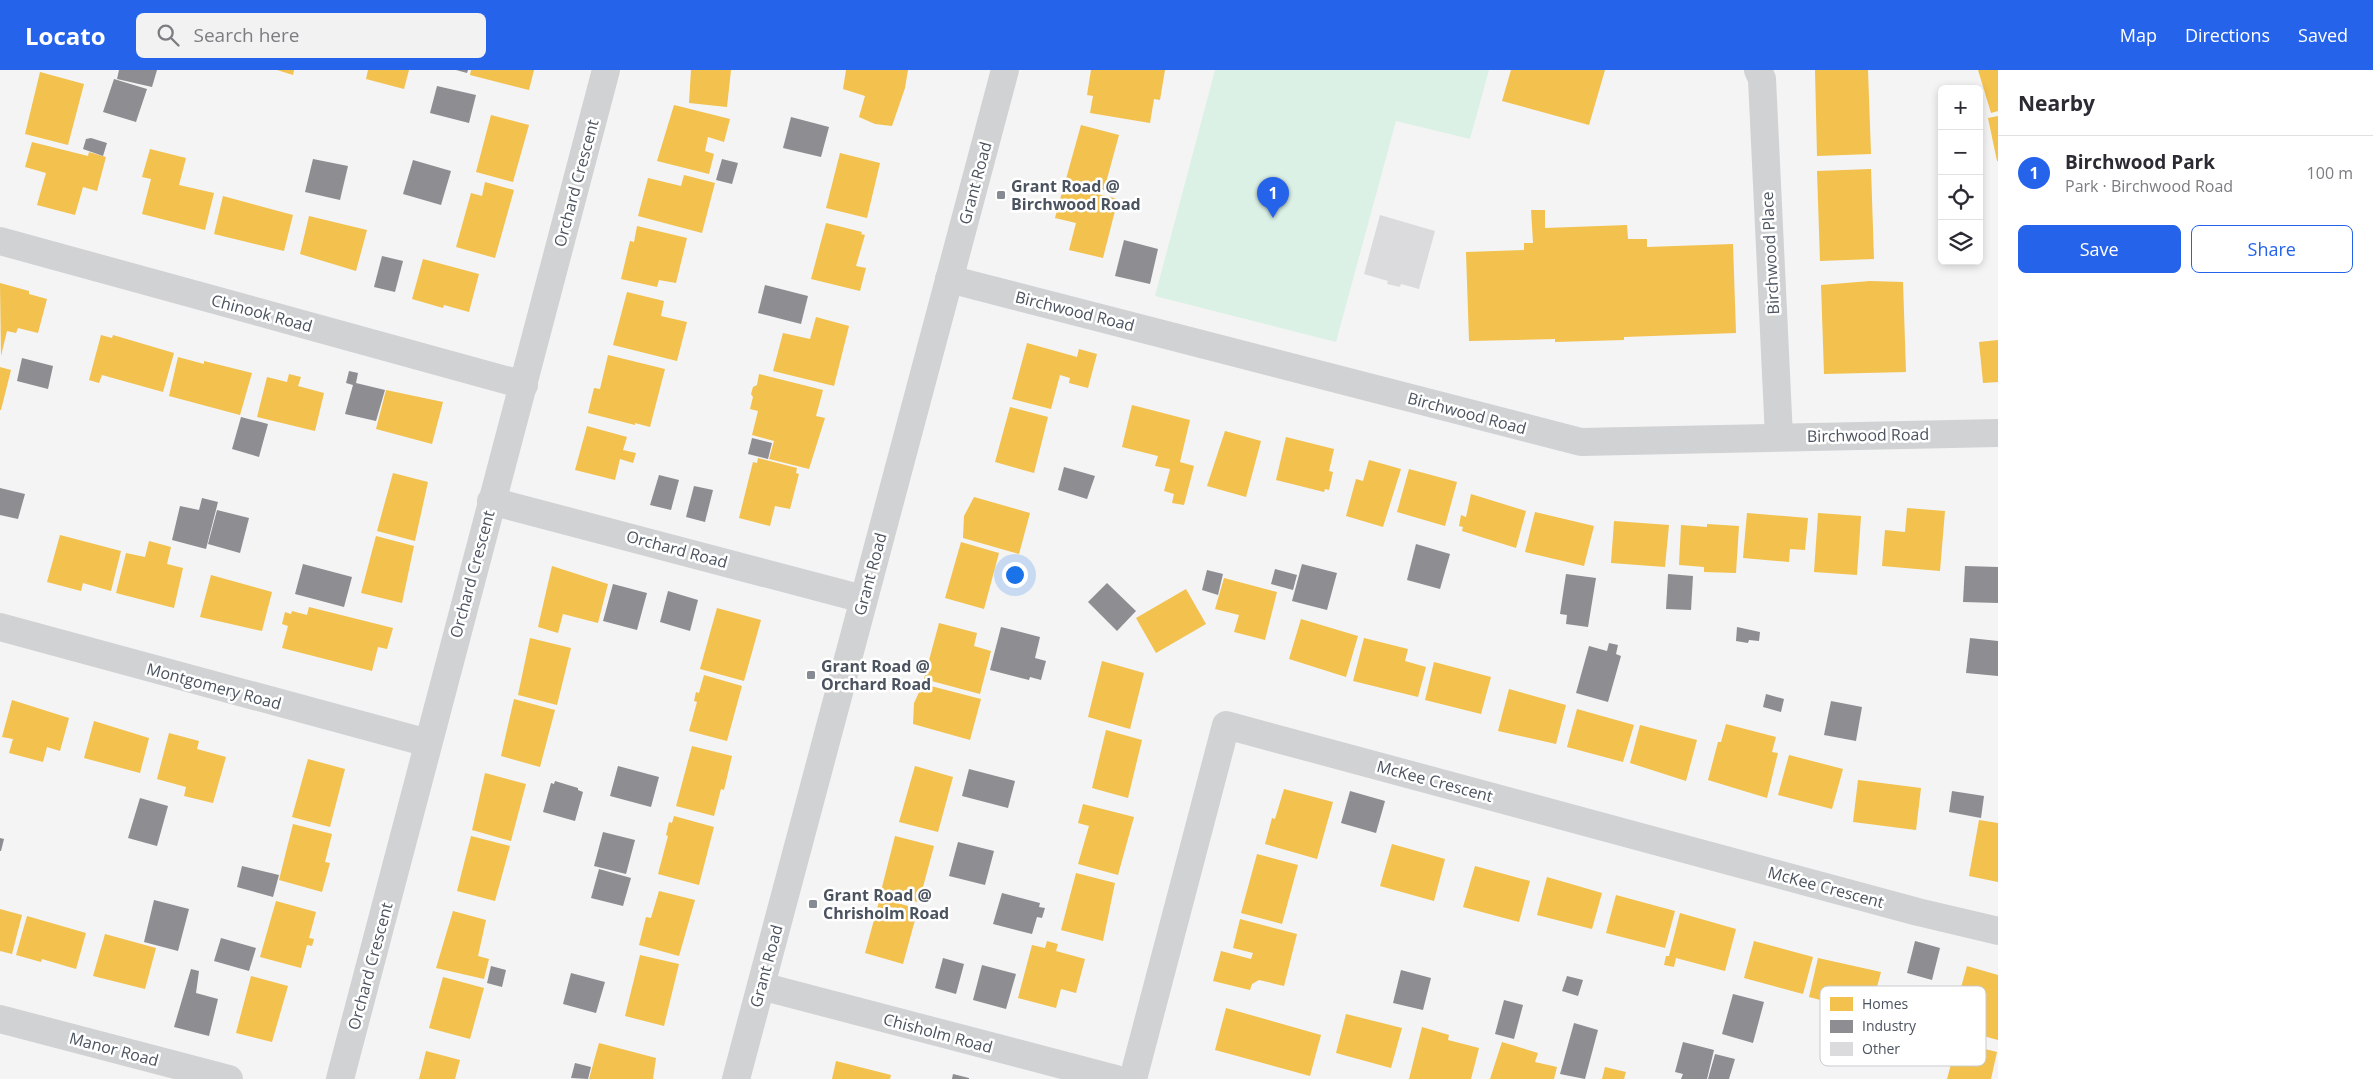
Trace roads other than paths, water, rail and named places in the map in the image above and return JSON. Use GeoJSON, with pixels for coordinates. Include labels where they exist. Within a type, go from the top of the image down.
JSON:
{"type":"FeatureCollection","features":[{"type":"Feature","properties":{"kind":"street","name":"Orchard Crescent"},"geometry":{"type":"LineString","coordinates":[[340,1079],[606,70]]}},
{"type":"Feature","properties":{"kind":"street","name":"Grant Road"},"geometry":{"type":"LineString","coordinates":[[736,1079],[1005,70]]}},
{"type":"Feature","properties":{"kind":"street","name":"Birchwood Place"},"geometry":{"type":"LineString","coordinates":[[1758,70],[1762,79],[1778,437]]}},
{"type":"Feature","properties":{"kind":"street","name":"Chinook Road"},"geometry":{"type":"LineString","coordinates":[[0,240],[524,384]]}},
{"type":"Feature","properties":{"kind":"street","name":"Birchwood Road"},"geometry":{"type":"LineString","coordinates":[[949,279],[1581,442],[1998,433]]}},
{"type":"Feature","properties":{"kind":"street","name":"Orchard Road"},"geometry":{"type":"LineString","coordinates":[[491,501],[863,599]]}},
{"type":"Feature","properties":{"kind":"street","name":"Montgomery Road"},"geometry":{"type":"LineString","coordinates":[[0,627],[428,743]]}},
{"type":"Feature","properties":{"kind":"street","name":"McKee Crescent"},"geometry":{"type":"LineString","coordinates":[[1133,1079],[1226,725],[1908,909],[1998,931]]}},
{"type":"Feature","properties":{"kind":"street","name":"Chisholm Road"},"geometry":{"type":"LineString","coordinates":[[761,986],[1116,1079]]}},
{"type":"Feature","properties":{"kind":"street","name":"Manor Road"},"geometry":{"type":"LineString","coordinates":[[0,1019],[229,1079]]}},
{"type":"Feature","properties":{"kind":"place","name":"Grant Road @ Birchwood Road"},"geometry":{"type":"Point","coordinates":[1001,195]}},
{"type":"Feature","properties":{"kind":"place","name":"Birchwood Park"},"geometry":{"type":"Point","coordinates":[1273,218]}},
{"type":"Feature","properties":{"kind":"place","name":"Grant Road @ Orchard Road"},"geometry":{"type":"Point","coordinates":[811,675]}},
{"type":"Feature","properties":{"kind":"place","name":"Grant Road @ Chrisholm Road"},"geometry":{"type":"Point","coordinates":[813,904]}}]}
